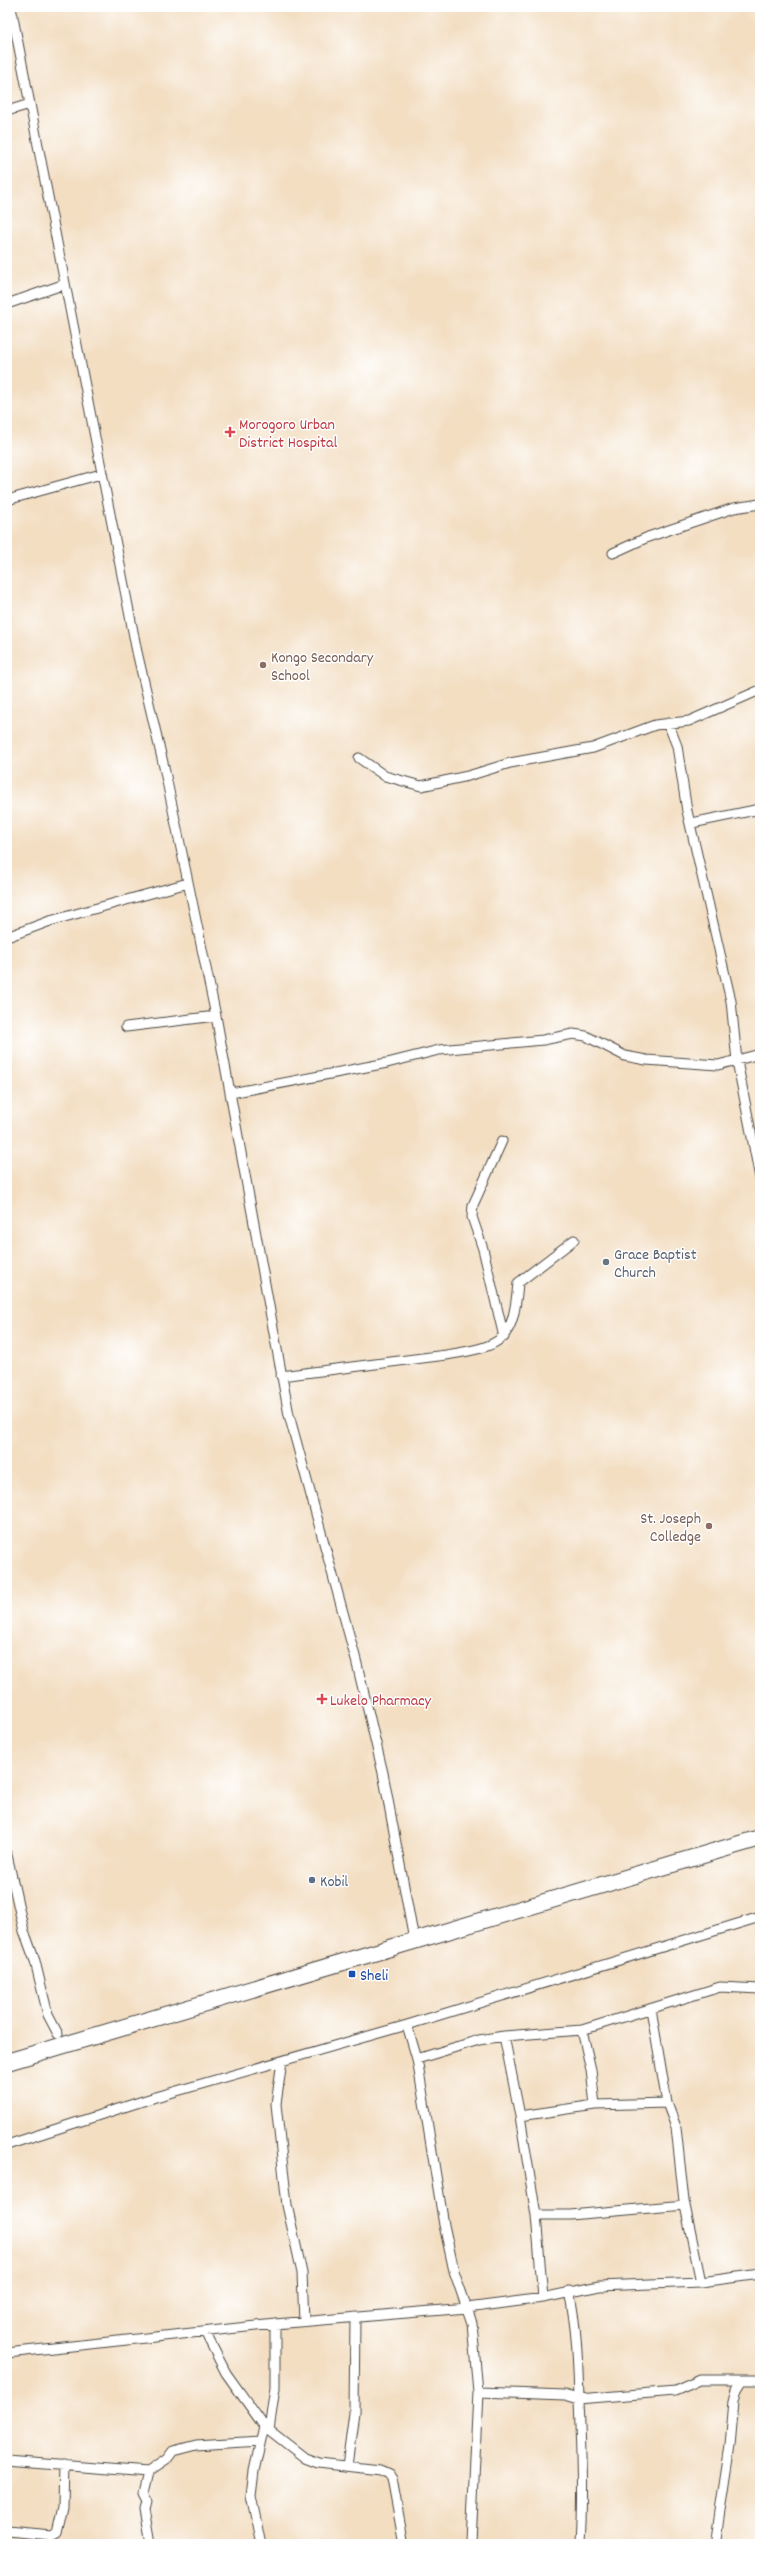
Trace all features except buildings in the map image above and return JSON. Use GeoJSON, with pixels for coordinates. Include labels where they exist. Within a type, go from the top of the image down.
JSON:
{"type":"FeatureCollection","features":[{"type":"Feature","properties":{"kind":"highway"},"geometry":{"type":"LineString","coordinates":[[7,2062],[760,1838]]}},
{"type":"Feature","properties":{"kind":"street"},"geometry":{"type":"LineString","coordinates":[[11,7],[101,474],[137,652],[216,1016],[289,1415],[356,1660],[383,1774],[414,1940]]}},
{"type":"Feature","properties":{"kind":"street"},"geometry":{"type":"LineString","coordinates":[[7,111],[30,104]]}},
{"type":"Feature","properties":{"kind":"street"},"geometry":{"type":"LineString","coordinates":[[7,304],[65,284]]}},
{"type":"Feature","properties":{"kind":"street"},"geometry":{"type":"LineString","coordinates":[[7,500],[101,474]]}},
{"type":"Feature","properties":{"kind":"street"},"geometry":{"type":"LineString","coordinates":[[613,553],[648,537],[734,508],[760,504]]}},
{"type":"Feature","properties":{"kind":"street"},"geometry":{"type":"LineString","coordinates":[[359,758],[385,776],[421,786],[468,776],[510,763],[593,748],[640,730],[668,723],[690,721],[760,690]]}},
{"type":"Feature","properties":{"kind":"street"},"geometry":{"type":"LineString","coordinates":[[668,723],[677,746],[687,811],[692,823],[731,1001],[738,1061],[760,1178]]}},
{"type":"Feature","properties":{"kind":"street"},"geometry":{"type":"LineString","coordinates":[[692,823],[760,809]]}},
{"type":"Feature","properties":{"kind":"street"},"geometry":{"type":"LineString","coordinates":[[7,937],[50,922],[188,883]]}},
{"type":"Feature","properties":{"kind":"street"},"geometry":{"type":"LineString","coordinates":[[126,1027],[216,1016]]}},
{"type":"Feature","properties":{"kind":"street"},"geometry":{"type":"LineString","coordinates":[[231,1094],[387,1063],[439,1050],[543,1040],[573,1034],[586,1036],[625,1056],[646,1060],[703,1065],[738,1061],[760,1054]]}},
{"type":"Feature","properties":{"kind":"street"},"geometry":{"type":"LineString","coordinates":[[502,1141],[473,1205],[472,1217],[483,1249],[504,1337]]}},
{"type":"Feature","properties":{"kind":"street"},"geometry":{"type":"LineString","coordinates":[[281,1376],[466,1352],[485,1347],[504,1337],[513,1324],[518,1283],[574,1240]]}},
{"type":"Feature","properties":{"kind":"street"},"geometry":{"type":"LineString","coordinates":[[7,1855],[24,1930],[35,1961],[48,2015],[58,2034]]}},
{"type":"Feature","properties":{"kind":"street"},"geometry":{"type":"LineString","coordinates":[[7,2145],[149,2099],[407,2025],[760,1917]]}},
{"type":"Feature","properties":{"kind":"street"},"geometry":{"type":"LineString","coordinates":[[417,2059],[478,2040],[504,2036],[582,2030],[720,1987],[760,1989]]}},
{"type":"Feature","properties":{"kind":"street"},"geometry":{"type":"LineString","coordinates":[[651,2009],[667,2103],[676,2127],[685,2205],[701,2282]]}},
{"type":"Feature","properties":{"kind":"street"},"geometry":{"type":"LineString","coordinates":[[407,2025],[417,2059],[444,2225],[454,2271],[472,2323],[478,2392],[471,2544]]}},
{"type":"Feature","properties":{"kind":"street"},"geometry":{"type":"LineString","coordinates":[[582,2030],[591,2070],[595,2105]]}},
{"type":"Feature","properties":{"kind":"street"},"geometry":{"type":"LineString","coordinates":[[504,2036],[520,2116],[536,2215],[543,2298]]}},
{"type":"Feature","properties":{"kind":"street"},"geometry":{"type":"LineString","coordinates":[[282,2061],[276,2104],[287,2205],[302,2273],[304,2321]]}},
{"type":"Feature","properties":{"kind":"street"},"geometry":{"type":"LineString","coordinates":[[520,2116],[595,2105],[667,2103]]}},
{"type":"Feature","properties":{"kind":"street"},"geometry":{"type":"LineString","coordinates":[[536,2215],[570,2215],[685,2205]]}},
{"type":"Feature","properties":{"kind":"street"},"geometry":{"type":"LineString","coordinates":[[7,2353],[304,2321],[467,2308],[543,2298],[569,2291],[599,2286],[701,2282],[760,2274]]}},
{"type":"Feature","properties":{"kind":"street"},"geometry":{"type":"LineString","coordinates":[[569,2291],[576,2323],[583,2483],[580,2544]]}},
{"type":"Feature","properties":{"kind":"street"},"geometry":{"type":"LineString","coordinates":[[347,2466],[354,2413],[356,2317]]}},
{"type":"Feature","properties":{"kind":"street"},"geometry":{"type":"LineString","coordinates":[[261,2544],[251,2496],[260,2441],[266,2428],[275,2388],[275,2324]]}},
{"type":"Feature","properties":{"kind":"street"},"geometry":{"type":"LineString","coordinates":[[205,2332],[226,2373],[266,2428],[305,2458],[318,2463],[380,2470],[390,2476],[404,2544]]}},
{"type":"Feature","properties":{"kind":"street"},"geometry":{"type":"LineString","coordinates":[[478,2392],[566,2396],[579,2399],[675,2391],[700,2380],[760,2380]]}},
{"type":"Feature","properties":{"kind":"street"},"geometry":{"type":"LineString","coordinates":[[715,2544],[734,2401],[737,2389],[742,2381]]}},
{"type":"Feature","properties":{"kind":"street"},"geometry":{"type":"LineString","coordinates":[[7,2461],[148,2472],[167,2458],[173,2451],[196,2445],[260,2441]]}},
{"type":"Feature","properties":{"kind":"street"},"geometry":{"type":"LineString","coordinates":[[7,2531],[51,2535],[56,2532],[63,2506],[64,2466]]}},
{"type":"Feature","properties":{"kind":"street"},"geometry":{"type":"LineString","coordinates":[[148,2472],[143,2494],[147,2502],[145,2510],[151,2544]]}},
{"type":"Feature","properties":{"kind":"place","name":"Morogoro Urban District Hospital"},"geometry":{"type":"Point","coordinates":[230,432]}},
{"type":"Feature","properties":{"kind":"place","name":"Kongo Secondary School"},"geometry":{"type":"Point","coordinates":[263,665]}},
{"type":"Feature","properties":{"kind":"place","name":"Grace Baptist Church"},"geometry":{"type":"Point","coordinates":[606,1262]}},
{"type":"Feature","properties":{"kind":"place","name":"St. Joseph Colledge"},"geometry":{"type":"Point","coordinates":[709,1526]}},
{"type":"Feature","properties":{"kind":"place","name":"Lukelo Pharmacy"},"geometry":{"type":"Point","coordinates":[322,1699]}},
{"type":"Feature","properties":{"kind":"place","name":"Kobil"},"geometry":{"type":"Point","coordinates":[312,1880]}},
{"type":"Feature","properties":{"kind":"place","name":"Sheli"},"geometry":{"type":"Point","coordinates":[352,1974]}}]}
